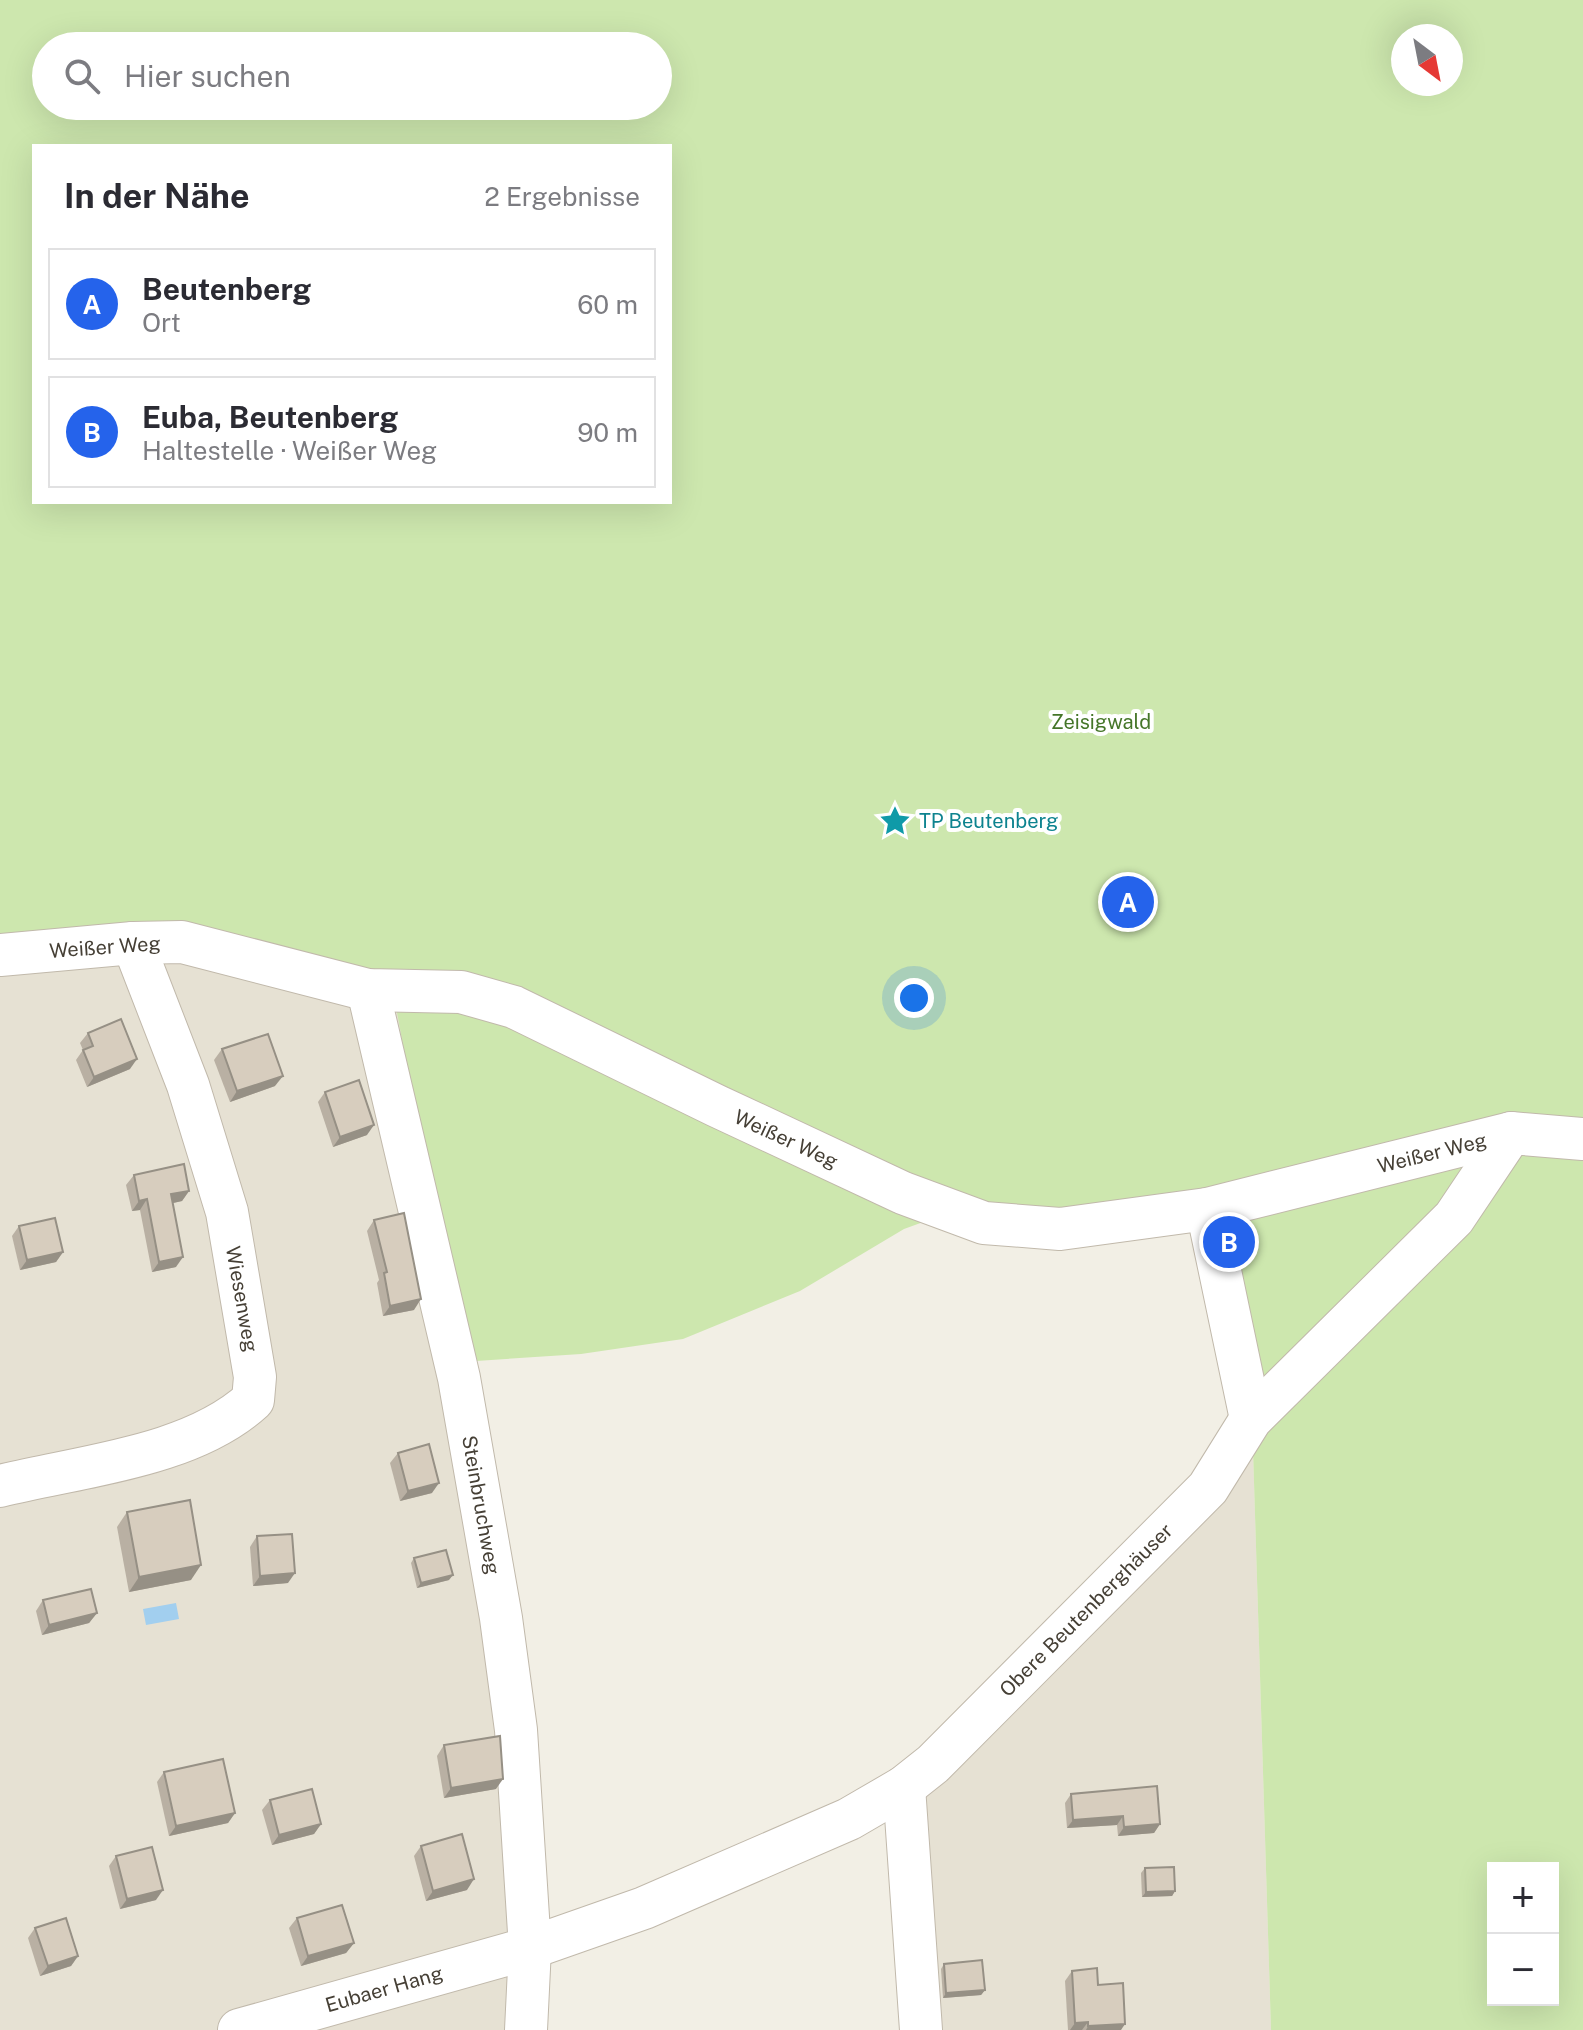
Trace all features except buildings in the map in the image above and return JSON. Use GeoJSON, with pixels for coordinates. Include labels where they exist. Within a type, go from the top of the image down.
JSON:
{"type":"FeatureCollection","features":[{"type":"Feature","properties":{"kind":"street","name":"Weißer Weg"},"geometry":{"type":"LineString","coordinates":[[0,955],[133,943],[182,942],[368,990],[461,992],[514,1007],[903,1193],[984,1223],[1060,1229],[1207,1209],[1511,1133],[1583,1139]]}},
{"type":"Feature","properties":{"kind":"street","name":"Wiesenweg"},"geometry":{"type":"LineString","coordinates":[[0,1486],[158,1452],[236,1416],[253,1400],[255,1377],[227,1212],[188,1085],[133,943]]}},
{"type":"Feature","properties":{"kind":"street","name":"Steinbruchweg"},"geometry":{"type":"LineString","coordinates":[[368,990],[459,1378],[501,1618],[516,1730],[530,1948],[526,2030]]}},
{"type":"Feature","properties":{"kind":"street","name":"Obere Beutenberghäuser"},"geometry":{"type":"LineString","coordinates":[[530,1948],[658,1902],[849,1819],[904,1787],[933,1764],[1208,1488],[1251,1419],[1454,1218],[1511,1133]]}},
{"type":"Feature","properties":{"kind":"street"},"geometry":{"type":"LineString","coordinates":[[1207,1209],[1251,1419]]}},
{"type":"Feature","properties":{"kind":"street"},"geometry":{"type":"LineString","coordinates":[[904,1787],[921,2030]]}},
{"type":"Feature","properties":{"kind":"street","name":"Eubaer Hang"},"geometry":{"type":"LineString","coordinates":[[239,2030],[530,1948]]}},
{"type":"Feature","properties":{"kind":"shaded area"},"geometry":{"type":"Polygon","coordinates":[[[165,954],[397,1007],[461,1362],[533,2030],[0,2030],[0,966],[165,954]]]}},
{"type":"Feature","properties":{"kind":"shaded area"},"geometry":{"type":"Polygon","coordinates":[[[1253,1450],[1271,2030],[901,2030],[886,1816],[1253,1450]]]}},
{"type":"Feature","properties":{"kind":"green space","name":"Zeisigwald"},"geometry":{"type":"Polygon","coordinates":[[[0,0],[1583,0],[1583,2030],[1271,2030],[1253,1450],[1211,1191],[1075,1218],[970,1205],[904,1229],[800,1291],[683,1339],[581,1354],[461,1362],[396,1007],[180,928],[0,935],[0,0]]]}},
{"type":"Feature","properties":{"kind":"water"},"geometry":{"type":"Polygon","coordinates":[[[176,1603],[179,1619],[146,1625],[143,1609],[176,1603]]]}},
{"type":"Feature","properties":{"kind":"place","name":"TP Beutenberg"},"geometry":{"type":"Point","coordinates":[895,821]}},
{"type":"Feature","properties":{"kind":"place","name":"Beutenberg"},"geometry":{"type":"Point","coordinates":[1128,902]}},
{"type":"Feature","properties":{"kind":"place","name":"Euba, Beutenberg"},"geometry":{"type":"Point","coordinates":[1229,1242]}}]}
